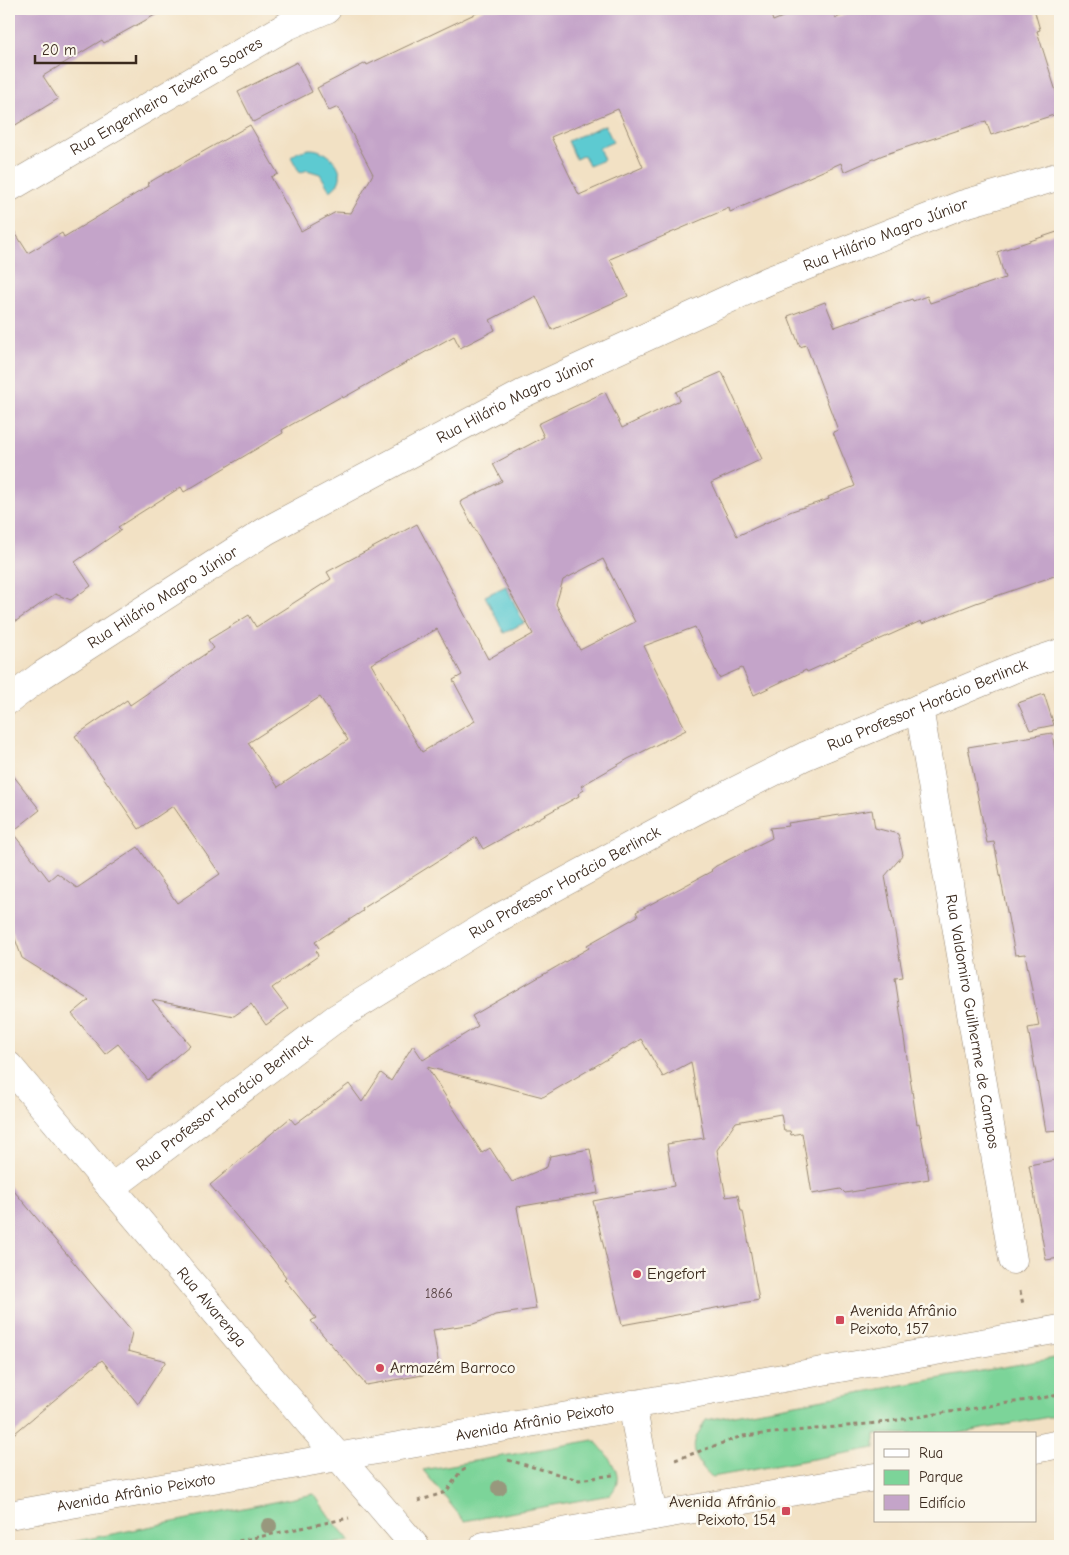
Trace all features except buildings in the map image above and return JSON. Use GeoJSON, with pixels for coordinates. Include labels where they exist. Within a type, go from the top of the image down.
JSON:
{"type":"FeatureCollection","features":[{"type":"Feature","properties":{"kind":"street","name":"Rua Engenheiro Teixeira Soares"},"geometry":{"type":"LineString","coordinates":[[9,188],[287,26],[327,9]]}},
{"type":"Feature","properties":{"kind":"street","name":"Rua Hilário Magro Júnior"},"geometry":{"type":"LineString","coordinates":[[9,700],[42,675],[266,531],[522,394],[770,280],[961,206],[1060,176]]}},
{"type":"Feature","properties":{"kind":"street","name":"Rua Professor Horácio Berlinck"},"geometry":{"type":"LineString","coordinates":[[111,1188],[335,1019],[491,922],[720,798],[805,756],[1018,667],[1060,653]]}},
{"type":"Feature","properties":{"kind":"street","name":"Rua Valdomiro Guilherme de Campos"},"geometry":{"type":"LineString","coordinates":[[919,708],[1013,1260]]}},
{"type":"Feature","properties":{"kind":"street","name":"Rua Alvarenga"},"geometry":{"type":"LineString","coordinates":[[9,1066],[415,1546]]}},
{"type":"Feature","properties":{"kind":"street","name":"Avenida Afrânio Peixoto"},"geometry":{"type":"LineString","coordinates":[[9,1515],[1060,1329]]}},
{"type":"Feature","properties":{"kind":"street"},"geometry":{"type":"LineString","coordinates":[[632,1404],[653,1516]]}},
{"type":"Feature","properties":{"kind":"street"},"geometry":{"type":"LineString","coordinates":[[1036,1449],[1060,1444]]}},
{"type":"Feature","properties":{"kind":"street"},"geometry":{"type":"LineString","coordinates":[[484,1546],[874,1477]]}},
{"type":"Feature","properties":{"kind":"path"},"geometry":{"type":"LineString","coordinates":[[1013,1260],[1029,1334]]}},
{"type":"Feature","properties":{"kind":"green space"},"geometry":{"type":"Polygon","coordinates":[[[1060,1357],[1060,1415],[966,1432],[874,1432],[874,1448],[712,1477],[698,1460],[694,1449],[696,1438],[706,1420],[1060,1357]]]}},
{"type":"Feature","properties":{"kind":"green space"},"geometry":{"type":"Polygon","coordinates":[[[594,1440],[610,1459],[616,1470],[617,1483],[610,1495],[464,1521],[423,1470],[594,1440]]]}},
{"type":"Feature","properties":{"kind":"green space"},"geometry":{"type":"Polygon","coordinates":[[[314,1494],[350,1541],[319,1546],[52,1546],[314,1494]]]}},
{"type":"Feature","properties":{"kind":"water"},"geometry":{"type":"Polygon","coordinates":[[[605,125],[613,142],[599,148],[604,160],[589,166],[584,155],[576,159],[568,141],[605,125]]]}},
{"type":"Feature","properties":{"kind":"water"},"geometry":{"type":"Polygon","coordinates":[[[309,149],[325,153],[337,164],[340,178],[337,185],[330,191],[320,174],[307,170],[300,173],[291,157],[298,152],[309,149]]]}},
{"type":"Feature","properties":{"kind":"water"},"geometry":{"type":"Polygon","coordinates":[[[506,586],[524,623],[504,633],[485,596],[506,586]]]}},
{"type":"Feature","properties":{"kind":"place","name":"Engefort"},"geometry":{"type":"Point","coordinates":[637,1274]}},
{"type":"Feature","properties":{"kind":"place","name":"Avenida Afrânio Peixoto, 157"},"geometry":{"type":"Point","coordinates":[840,1320]}},
{"type":"Feature","properties":{"kind":"place","name":"Armazém Barroco"},"geometry":{"type":"Point","coordinates":[380,1368]}},
{"type":"Feature","properties":{"kind":"place","name":"Avenida Afrânio Peixoto, 154"},"geometry":{"type":"Point","coordinates":[786,1511]}}]}
